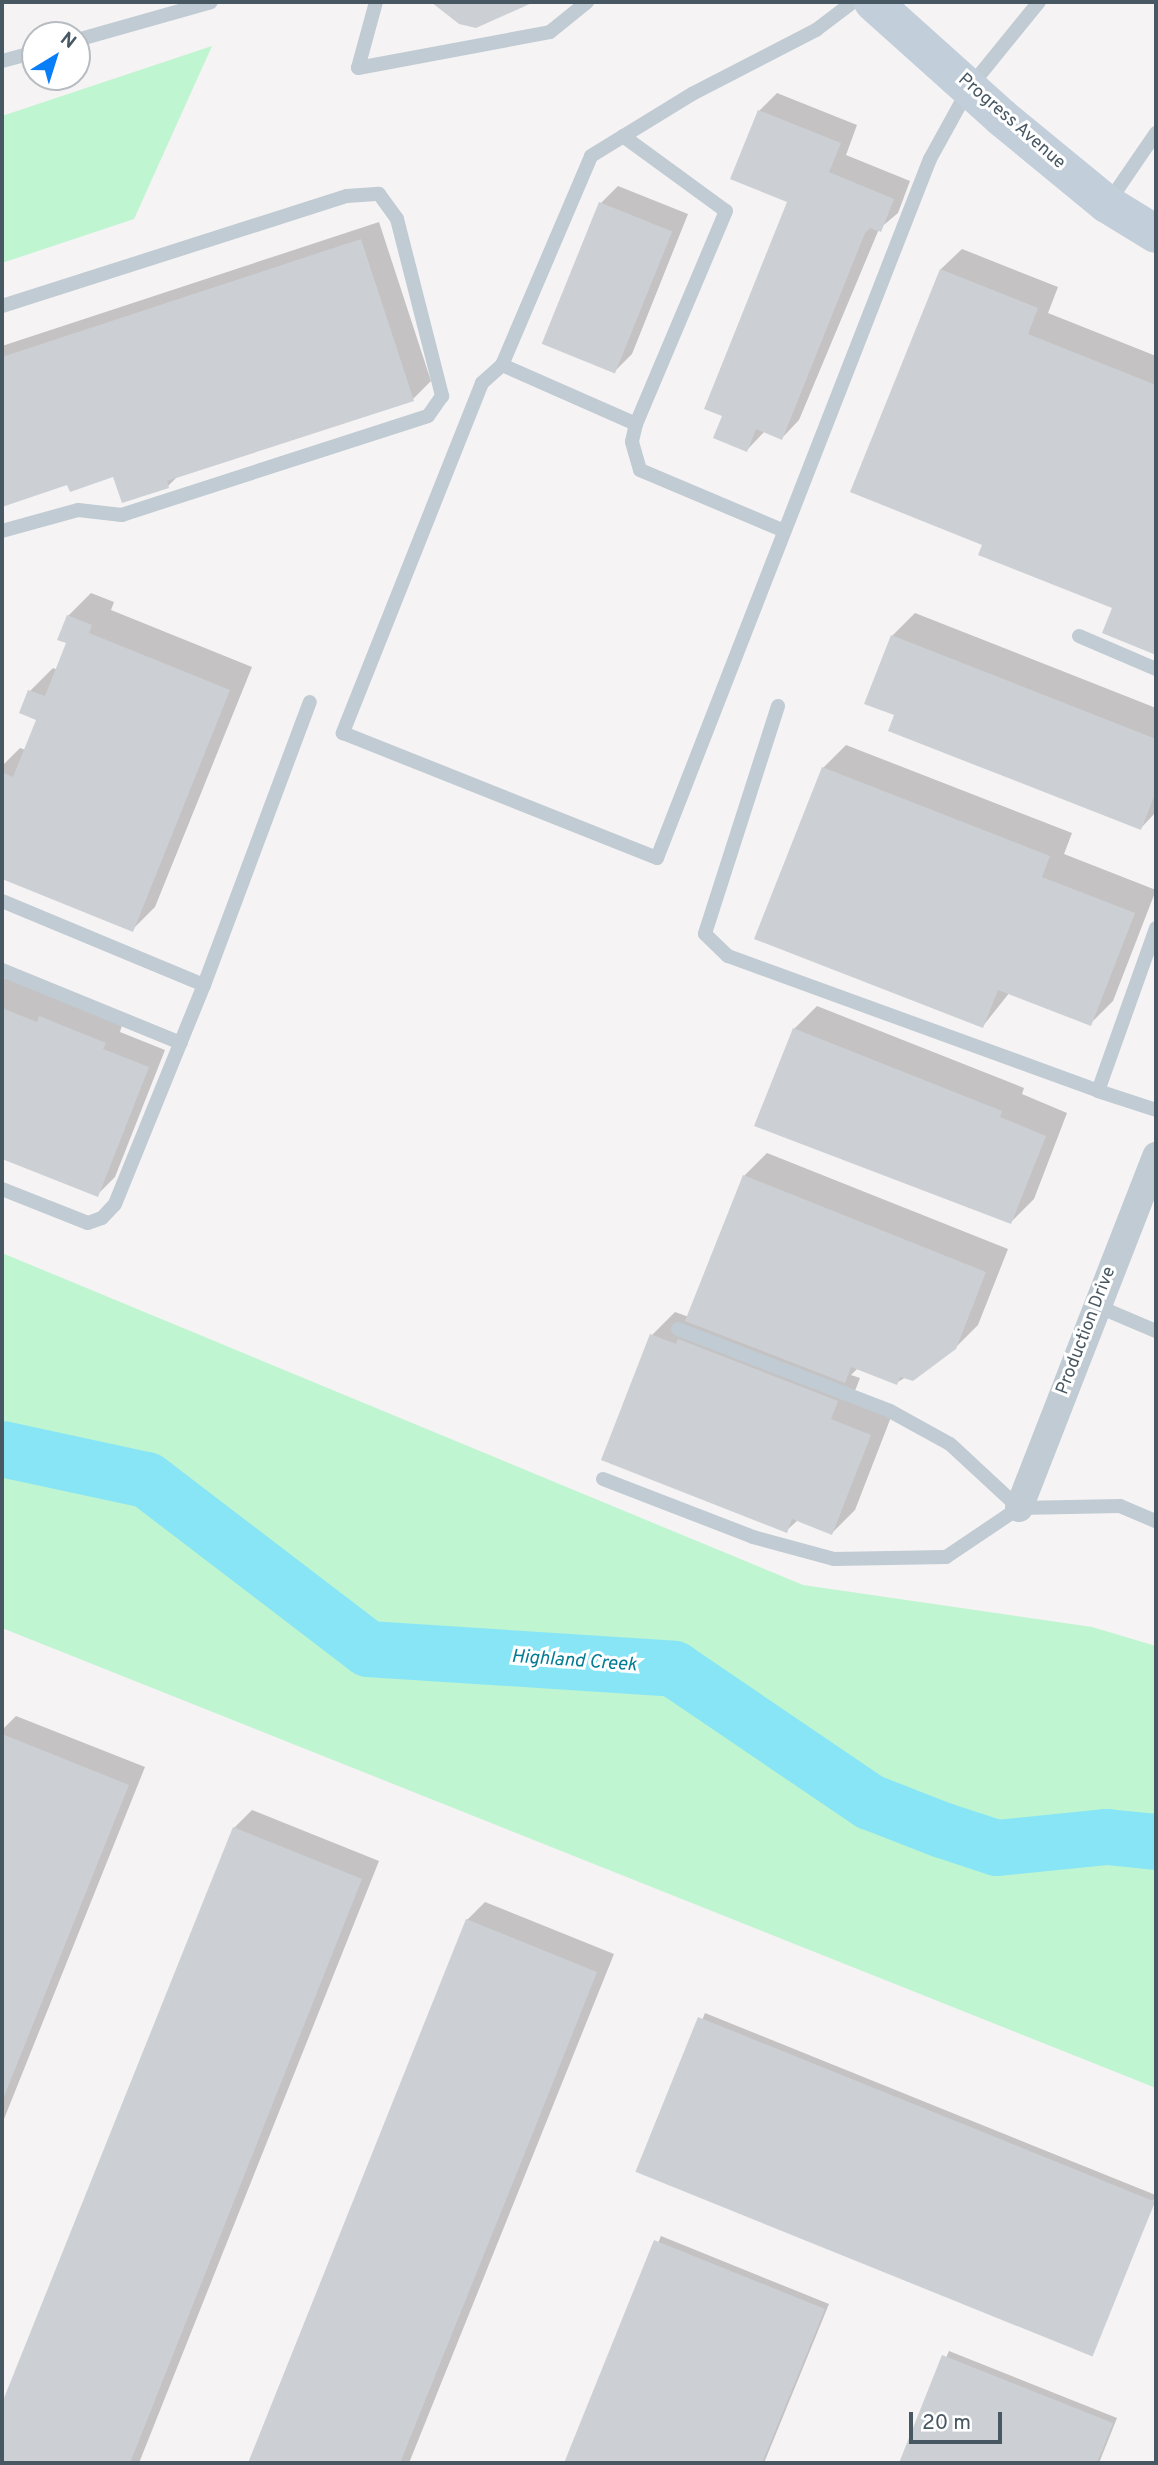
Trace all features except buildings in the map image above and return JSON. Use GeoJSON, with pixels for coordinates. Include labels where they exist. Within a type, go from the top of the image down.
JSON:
{"type":"FeatureCollection","features":[{"type":"Feature","properties":{"kind":"main road","name":"Progress Avenue"},"geometry":{"type":"LineString","coordinates":[[873,2],[969,88],[1107,204],[1156,234]]}},
{"type":"Feature","properties":{"kind":"street","name":"Production Drive"},"geometry":{"type":"LineString","coordinates":[[1020,1508],[1156,1156]]}},
{"type":"Feature","properties":{"kind":"lane"},"geometry":{"type":"LineString","coordinates":[[91,36],[211,2]]}},
{"type":"Feature","properties":{"kind":"lane"},"geometry":{"type":"LineString","coordinates":[[376,2],[358,68],[550,32],[587,2]]}},
{"type":"Feature","properties":{"kind":"lane"},"geometry":{"type":"LineString","coordinates":[[853,2],[816,30],[692,94],[591,156],[502,365],[482,383],[343,733],[657,858],[782,530],[930,159],[969,88],[1039,2]]}},
{"type":"Feature","properties":{"kind":"lane"},"geometry":{"type":"LineString","coordinates":[[2,61],[21,55]]}},
{"type":"Feature","properties":{"kind":"lane"},"geometry":{"type":"LineString","coordinates":[[1107,204],[1156,133]]}},
{"type":"Feature","properties":{"kind":"lane"},"geometry":{"type":"LineString","coordinates":[[623,136],[726,211],[636,424],[632,442],[640,470],[782,530]]}},
{"type":"Feature","properties":{"kind":"lane"},"geometry":{"type":"LineString","coordinates":[[2,306],[346,196],[379,194],[397,219],[442,396],[428,416],[122,515],[78,510],[2,531]]}},
{"type":"Feature","properties":{"kind":"lane"},"geometry":{"type":"LineString","coordinates":[[502,365],[636,424]]}},
{"type":"Feature","properties":{"kind":"lane"},"geometry":{"type":"LineString","coordinates":[[1079,636],[1156,668]]}},
{"type":"Feature","properties":{"kind":"lane"},"geometry":{"type":"LineString","coordinates":[[2,1189],[88,1223],[102,1218],[114,1204],[204,985],[310,702]]}},
{"type":"Feature","properties":{"kind":"lane"},"geometry":{"type":"LineString","coordinates":[[778,706],[705,934],[728,956],[1156,1110]]}},
{"type":"Feature","properties":{"kind":"lane"},"geometry":{"type":"LineString","coordinates":[[2,901],[204,985]]}},
{"type":"Feature","properties":{"kind":"lane"},"geometry":{"type":"LineString","coordinates":[[1098,1091],[1156,928]]}},
{"type":"Feature","properties":{"kind":"lane"},"geometry":{"type":"LineString","coordinates":[[2,970],[181,1043]]}},
{"type":"Feature","properties":{"kind":"lane"},"geometry":{"type":"LineString","coordinates":[[1097,1306],[1156,1331]]}},
{"type":"Feature","properties":{"kind":"lane"},"geometry":{"type":"LineString","coordinates":[[678,1329],[890,1411],[950,1444],[1020,1508]]}},
{"type":"Feature","properties":{"kind":"lane"},"geometry":{"type":"LineString","coordinates":[[603,1479],[753,1537],[834,1559],[946,1557],[1020,1508],[1121,1506],[1156,1521]]}},
{"type":"Feature","properties":{"kind":"green space"},"geometry":{"type":"Polygon","coordinates":[[[212,46],[134,219],[2,263],[2,116],[77,91],[91,91],[91,86],[212,46]]]}},
{"type":"Feature","properties":{"kind":"green space"},"geometry":{"type":"Polygon","coordinates":[[[2,1253],[803,1585],[1092,1627],[1156,1646],[1156,2088],[2,1628],[2,1253]]]}},
{"type":"Feature","properties":{"kind":"waterway","name":"Highland Creek"},"geometry":{"type":"LineString","coordinates":[[2,1449],[147,1480],[368,1649],[674,1669],[870,1802],[942,1830],[997,1848],[1107,1837],[1156,1842]]}}]}
